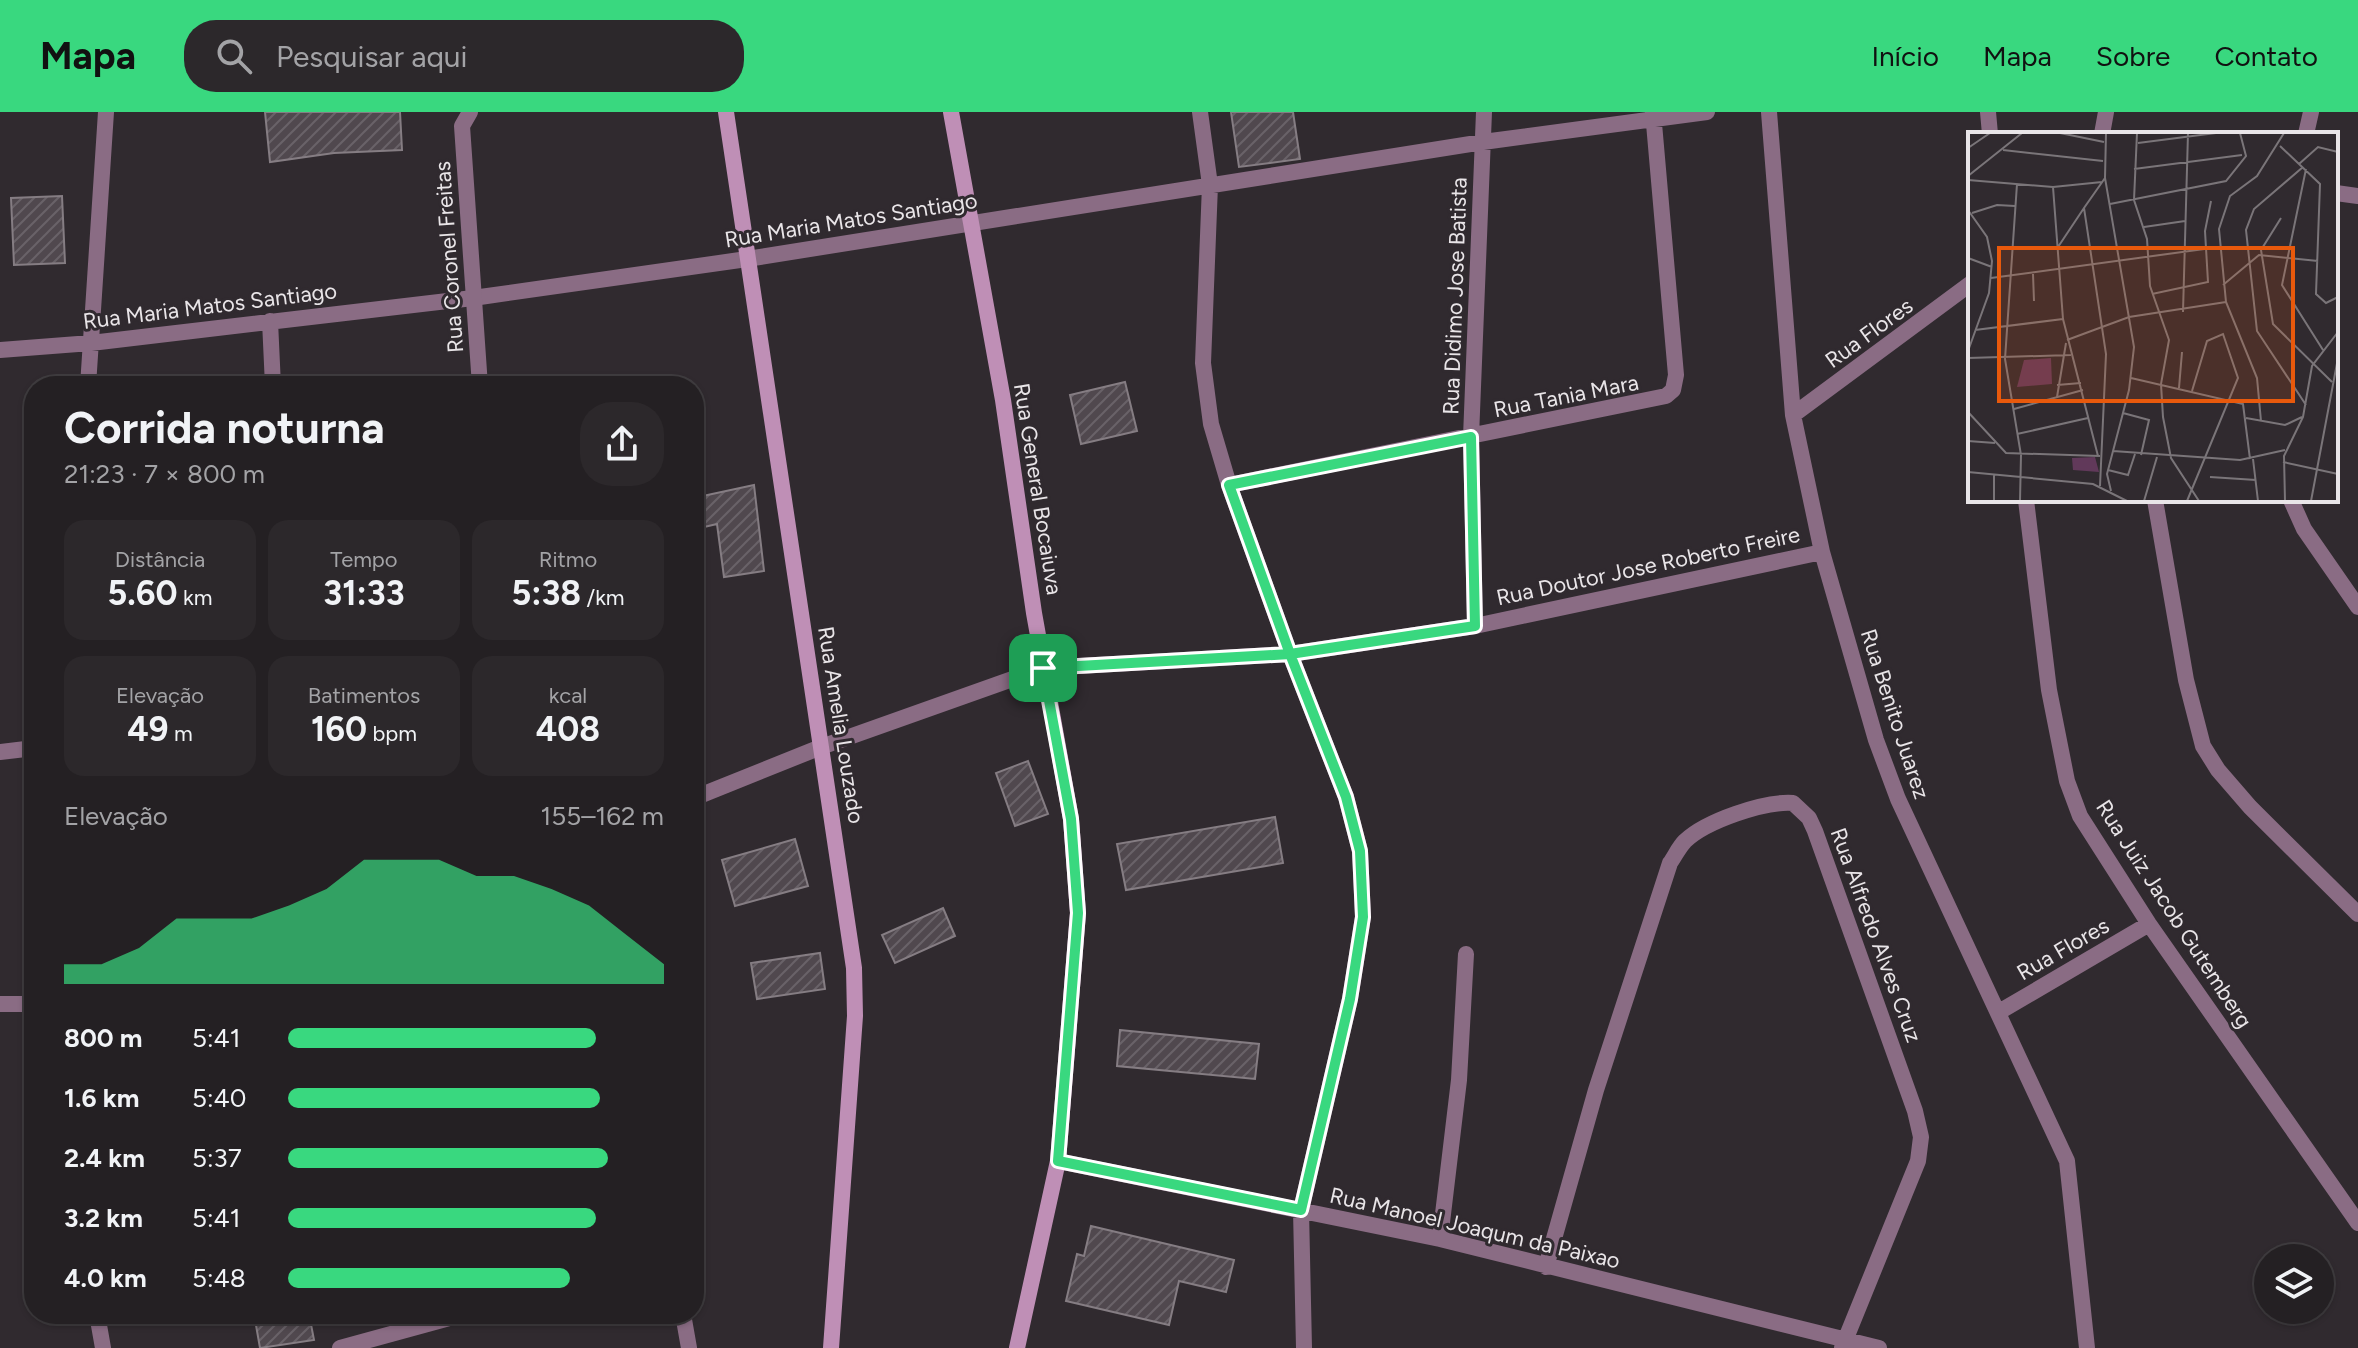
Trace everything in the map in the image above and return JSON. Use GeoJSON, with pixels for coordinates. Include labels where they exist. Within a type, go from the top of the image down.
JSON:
{"type":"FeatureCollection","features":[{"type":"Feature","properties":{"kind":"main road","name":"Rua Amelia Louzado"},"geometry":{"type":"LineString","coordinates":[[726,112],[849,921],[855,1016],[831,1348]]}},
{"type":"Feature","properties":{"kind":"main road","name":"Rua General Bocaiuva"},"geometry":{"type":"LineString","coordinates":[[951,112],[1003,400],[1043,668],[1071,819],[1078,913],[1058,1161],[1017,1348]]}},
{"type":"Feature","properties":{"kind":"street"},"geometry":{"type":"LineString","coordinates":[[89,376],[106,112]]}},
{"type":"Feature","properties":{"kind":"street"},"geometry":{"type":"LineString","coordinates":[[1200,112],[1210,185],[1203,363],[1211,424],[1229,485],[1290,654],[1346,797],[1360,851],[1363,917],[1350,999],[1301,1210],[1304,1348]]}},
{"type":"Feature","properties":{"kind":"street","name":"Rua Didimo Jose Batista"},"geometry":{"type":"LineString","coordinates":[[1475,626],[1471,437],[1484,112]]}},
{"type":"Feature","properties":{"kind":"street","name":"Rua Maria Matos Santiago"},"geometry":{"type":"LineString","coordinates":[[0,350],[91,343],[473,298],[747,259],[1653,115],[1707,112]]}},
{"type":"Feature","properties":{"kind":"street","name":"Rua Benito Juarez"},"geometry":{"type":"LineString","coordinates":[[1769,112],[1793,415],[1822,552],[1887,772],[2067,1161],[2087,1348]]}},
{"type":"Feature","properties":{"kind":"street"},"geometry":{"type":"LineString","coordinates":[[1988,112],[1990,132]]}},
{"type":"Feature","properties":{"kind":"street"},"geometry":{"type":"LineString","coordinates":[[2102,132],[2106,112]]}},
{"type":"Feature","properties":{"kind":"street"},"geometry":{"type":"LineString","coordinates":[[2306,132],[2311,112]]}},
{"type":"Feature","properties":{"kind":"street","name":"Rua Tania Mara"},"geometry":{"type":"LineString","coordinates":[[1229,485],[1657,400],[1673,390],[1676,375],[1669,277],[1653,115]]}},
{"type":"Feature","properties":{"kind":"street","name":"Rua Coronel Freitas"},"geometry":{"type":"LineString","coordinates":[[465,117],[479,376]]}},
{"type":"Feature","properties":{"kind":"street"},"geometry":{"type":"LineString","coordinates":[[2338,193],[2358,196]]}},
{"type":"Feature","properties":{"kind":"street","name":"Rua Flores"},"geometry":{"type":"LineString","coordinates":[[1793,415],[1968,285]]}},
{"type":"Feature","properties":{"kind":"street"},"geometry":{"type":"LineString","coordinates":[[270,321],[273,376]]}},
{"type":"Feature","properties":{"kind":"street","name":"Rua Juiz Jacob Gutemberg"},"geometry":{"type":"LineString","coordinates":[[2026,502],[2049,690],[2067,781],[2080,816],[2149,924],[2358,1223]]}},
{"type":"Feature","properties":{"kind":"street"},"geometry":{"type":"LineString","coordinates":[[2155,502],[2186,680],[2203,746],[2218,770],[2250,807],[2358,914]]}},
{"type":"Feature","properties":{"kind":"street"},"geometry":{"type":"LineString","coordinates":[[2292,502],[2304,529],[2358,607]]}},
{"type":"Feature","properties":{"kind":"street","name":"Rua Doutor Jose Roberto Freire"},"geometry":{"type":"LineString","coordinates":[[704,794],[821,747],[1043,668],[1290,654],[1475,626],[1822,552]]}},
{"type":"Feature","properties":{"kind":"street"},"geometry":{"type":"LineString","coordinates":[[0,752],[24,749]]}},
{"type":"Feature","properties":{"kind":"street","name":"Rua Alfredo Alves Cruz"},"geometry":{"type":"LineString","coordinates":[[1546,1267],[1596,1090],[1670,863],[1684,842],[1704,829],[1760,806],[1793,803],[1809,818],[1815,831],[1902,1071],[1921,1137],[1918,1161],[1844,1343]]}},
{"type":"Feature","properties":{"kind":"street","name":"Rua Flores"},"geometry":{"type":"LineString","coordinates":[[1999,1012],[2149,924]]}},
{"type":"Feature","properties":{"kind":"street"},"geometry":{"type":"LineString","coordinates":[[1440,1239],[1459,1080],[1466,954]]}},
{"type":"Feature","properties":{"kind":"street"},"geometry":{"type":"LineString","coordinates":[[0,1004],[24,1004]]}},
{"type":"Feature","properties":{"kind":"street","name":"Rua Manoel Joaqum da Paixao"},"geometry":{"type":"LineString","coordinates":[[1058,1161],[1440,1239],[1844,1343],[1879,1348]]}},
{"type":"Feature","properties":{"kind":"street"},"geometry":{"type":"LineString","coordinates":[[99,1324],[103,1348]]}},
{"type":"Feature","properties":{"kind":"street"},"geometry":{"type":"LineString","coordinates":[[340,1348],[426,1324]]}},
{"type":"Feature","properties":{"kind":"street"},"geometry":{"type":"LineString","coordinates":[[685,1324],[689,1348]]}},
{"type":"Feature","properties":{"kind":"building"},"geometry":{"type":"Polygon","coordinates":[[[265,112],[400,112],[402,150],[334,153],[270,162],[265,112]]]}},
{"type":"Feature","properties":{"kind":"building"},"geometry":{"type":"Polygon","coordinates":[[[1231,112],[1293,112],[1300,159],[1239,167],[1231,112]]]}},
{"type":"Feature","properties":{"kind":"building"},"geometry":{"type":"Polygon","coordinates":[[[62,196],[65,263],[14,265],[11,198],[62,196]]]}},
{"type":"Feature","properties":{"kind":"building"},"geometry":{"type":"Polygon","coordinates":[[[1125,382],[1137,431],[1081,444],[1070,395],[1125,382]]]}},
{"type":"Feature","properties":{"kind":"building"},"geometry":{"type":"Polygon","coordinates":[[[754,485],[764,571],[724,577],[717,524],[704,527],[704,496],[754,485]]]}},
{"type":"Feature","properties":{"kind":"building"},"geometry":{"type":"Polygon","coordinates":[[[1028,761],[1048,814],[1015,826],[996,773],[1028,761]]]}},
{"type":"Feature","properties":{"kind":"building"},"geometry":{"type":"Polygon","coordinates":[[[1275,817],[1283,863],[1126,890],[1117,844],[1275,817]]]}},
{"type":"Feature","properties":{"kind":"building"},"geometry":{"type":"Polygon","coordinates":[[[795,839],[808,886],[735,906],[722,860],[795,839]]]}},
{"type":"Feature","properties":{"kind":"building"},"geometry":{"type":"Polygon","coordinates":[[[943,908],[955,936],[895,963],[882,935],[943,908]]]}},
{"type":"Feature","properties":{"kind":"building"},"geometry":{"type":"Polygon","coordinates":[[[820,953],[825,989],[757,999],[751,963],[820,953]]]}},
{"type":"Feature","properties":{"kind":"building"},"geometry":{"type":"Polygon","coordinates":[[[1120,1030],[1259,1044],[1255,1079],[1117,1066],[1120,1030]]]}},
{"type":"Feature","properties":{"kind":"building"},"geometry":{"type":"Polygon","coordinates":[[[1091,1226],[1234,1260],[1226,1292],[1179,1281],[1169,1325],[1066,1301],[1077,1254],[1084,1256],[1091,1226]]]}},
{"type":"Feature","properties":{"kind":"building"},"geometry":{"type":"Polygon","coordinates":[[[256,1324],[311,1324],[314,1340],[260,1348],[256,1324]]]}},
{"type":"Feature","properties":{"kind":"route"},"geometry":{"type":"LineString","coordinates":[[1043,668],[1071,819],[1078,913],[1058,1161],[1301,1210],[1350,999],[1363,917],[1360,851],[1346,797],[1290,654],[1475,626],[1471,437],[1229,485],[1290,654],[1043,668]]}}]}
